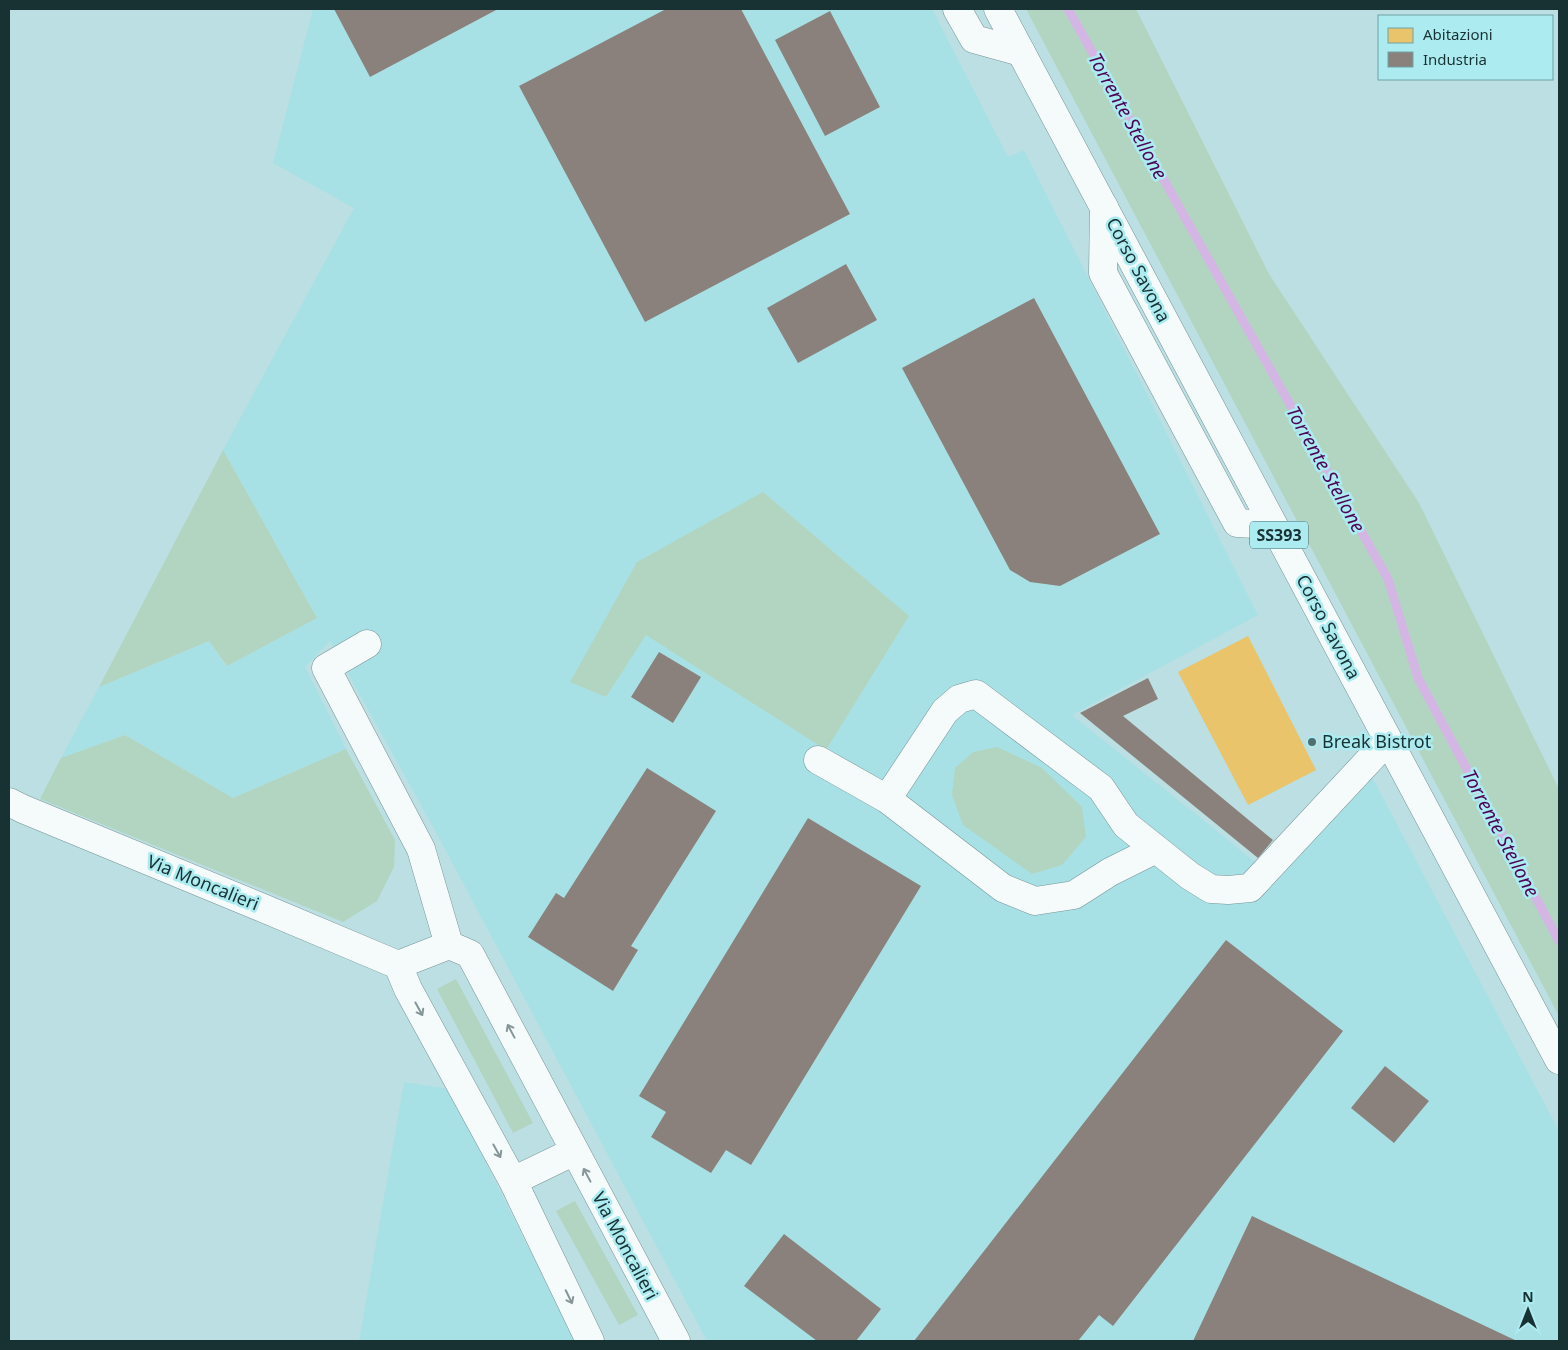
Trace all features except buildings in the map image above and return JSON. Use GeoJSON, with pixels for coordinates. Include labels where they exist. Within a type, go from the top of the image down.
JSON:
{"type":"FeatureCollection","features":[{"type":"Feature","properties":{"kind":"street"},"geometry":{"type":"LineString","coordinates":[[957,9],[974,39],[1021,52]]}},
{"type":"Feature","properties":{"kind":"street","name":"Corso Savona"},"geometry":{"type":"LineString","coordinates":[[998,9],[1559,1060]]}},
{"type":"Feature","properties":{"kind":"street"},"geometry":{"type":"LineString","coordinates":[[367,644],[326,668],[420,849],[449,944],[398,965],[408,989],[514,1181],[590,1341]]}},
{"type":"Feature","properties":{"kind":"street"},"geometry":{"type":"LineString","coordinates":[[887,799],[945,710],[959,699],[976,694],[1101,788],[1126,825],[1190,876],[1211,889],[1250,888],[1388,740]]}},
{"type":"Feature","properties":{"kind":"street"},"geometry":{"type":"LineString","coordinates":[[818,760],[887,799],[1003,888],[1035,901],[1074,895],[1110,872],[1156,849]]}},
{"type":"Feature","properties":{"kind":"street","name":"Via Moncalieri"},"geometry":{"type":"LineString","coordinates":[[9,802],[398,965]]}},
{"type":"Feature","properties":{"kind":"street","name":"Via Moncalieri"},"geometry":{"type":"LineString","coordinates":[[449,944],[470,954],[676,1341]]}},
{"type":"Feature","properties":{"kind":"street"},"geometry":{"type":"LineString","coordinates":[[514,1181],[575,1151]]}},
{"type":"Feature","properties":{"kind":"shaded area"},"geometry":{"type":"Polygon","coordinates":[[[313,9],[932,9],[1008,157],[1024,150],[1258,615],[1072,715],[1259,865],[1363,760],[1559,1131],[1559,1341],[707,1341],[431,823],[330,641],[305,667],[346,749],[233,798],[125,735],[61,758],[99,687],[209,641],[226,666],[317,618],[223,450],[354,208],[273,163],[313,9]]]}},
{"type":"Feature","properties":{"kind":"shaded area"},"geometry":{"type":"Polygon","coordinates":[[[404,1082],[449,1089],[575,1341],[359,1341],[404,1082]]]}},
{"type":"Feature","properties":{"kind":"green space"},"geometry":{"type":"Polygon","coordinates":[[[1026,9],[1136,9],[1269,274],[1419,503],[1559,789],[1559,1016],[1026,9]]]}},
{"type":"Feature","properties":{"kind":"green space"},"geometry":{"type":"Polygon","coordinates":[[[223,450],[317,618],[227,666],[209,641],[99,687],[223,450]]]}},
{"type":"Feature","properties":{"kind":"green space"},"geometry":{"type":"Polygon","coordinates":[[[763,492],[909,616],[826,750],[646,635],[606,697],[570,682],[637,562],[763,492]]]}},
{"type":"Feature","properties":{"kind":"green space"},"geometry":{"type":"Polygon","coordinates":[[[125,735],[233,798],[346,749],[395,840],[394,867],[377,901],[343,922],[40,799],[61,758],[125,735]]]}},
{"type":"Feature","properties":{"kind":"green space"},"geometry":{"type":"Polygon","coordinates":[[[997,747],[1042,768],[1082,807],[1086,837],[1062,865],[1032,874],[963,825],[952,795],[955,768],[973,752],[997,747]]]}},
{"type":"Feature","properties":{"kind":"green space"},"geometry":{"type":"Polygon","coordinates":[[[456,979],[533,1123],[513,1133],[437,989],[456,979]]]}},
{"type":"Feature","properties":{"kind":"green space"},"geometry":{"type":"Polygon","coordinates":[[[575,1201],[638,1315],[619,1325],[556,1211],[575,1201]]]}},
{"type":"Feature","properties":{"kind":"waterway","name":"Torrente Stellone"},"geometry":{"type":"LineString","coordinates":[[1068,9],[1388,579],[1418,678],[1559,941]]}},
{"type":"Feature","properties":{"kind":"place","name":"Break Bistrot"},"geometry":{"type":"Point","coordinates":[1312,742]}}]}
